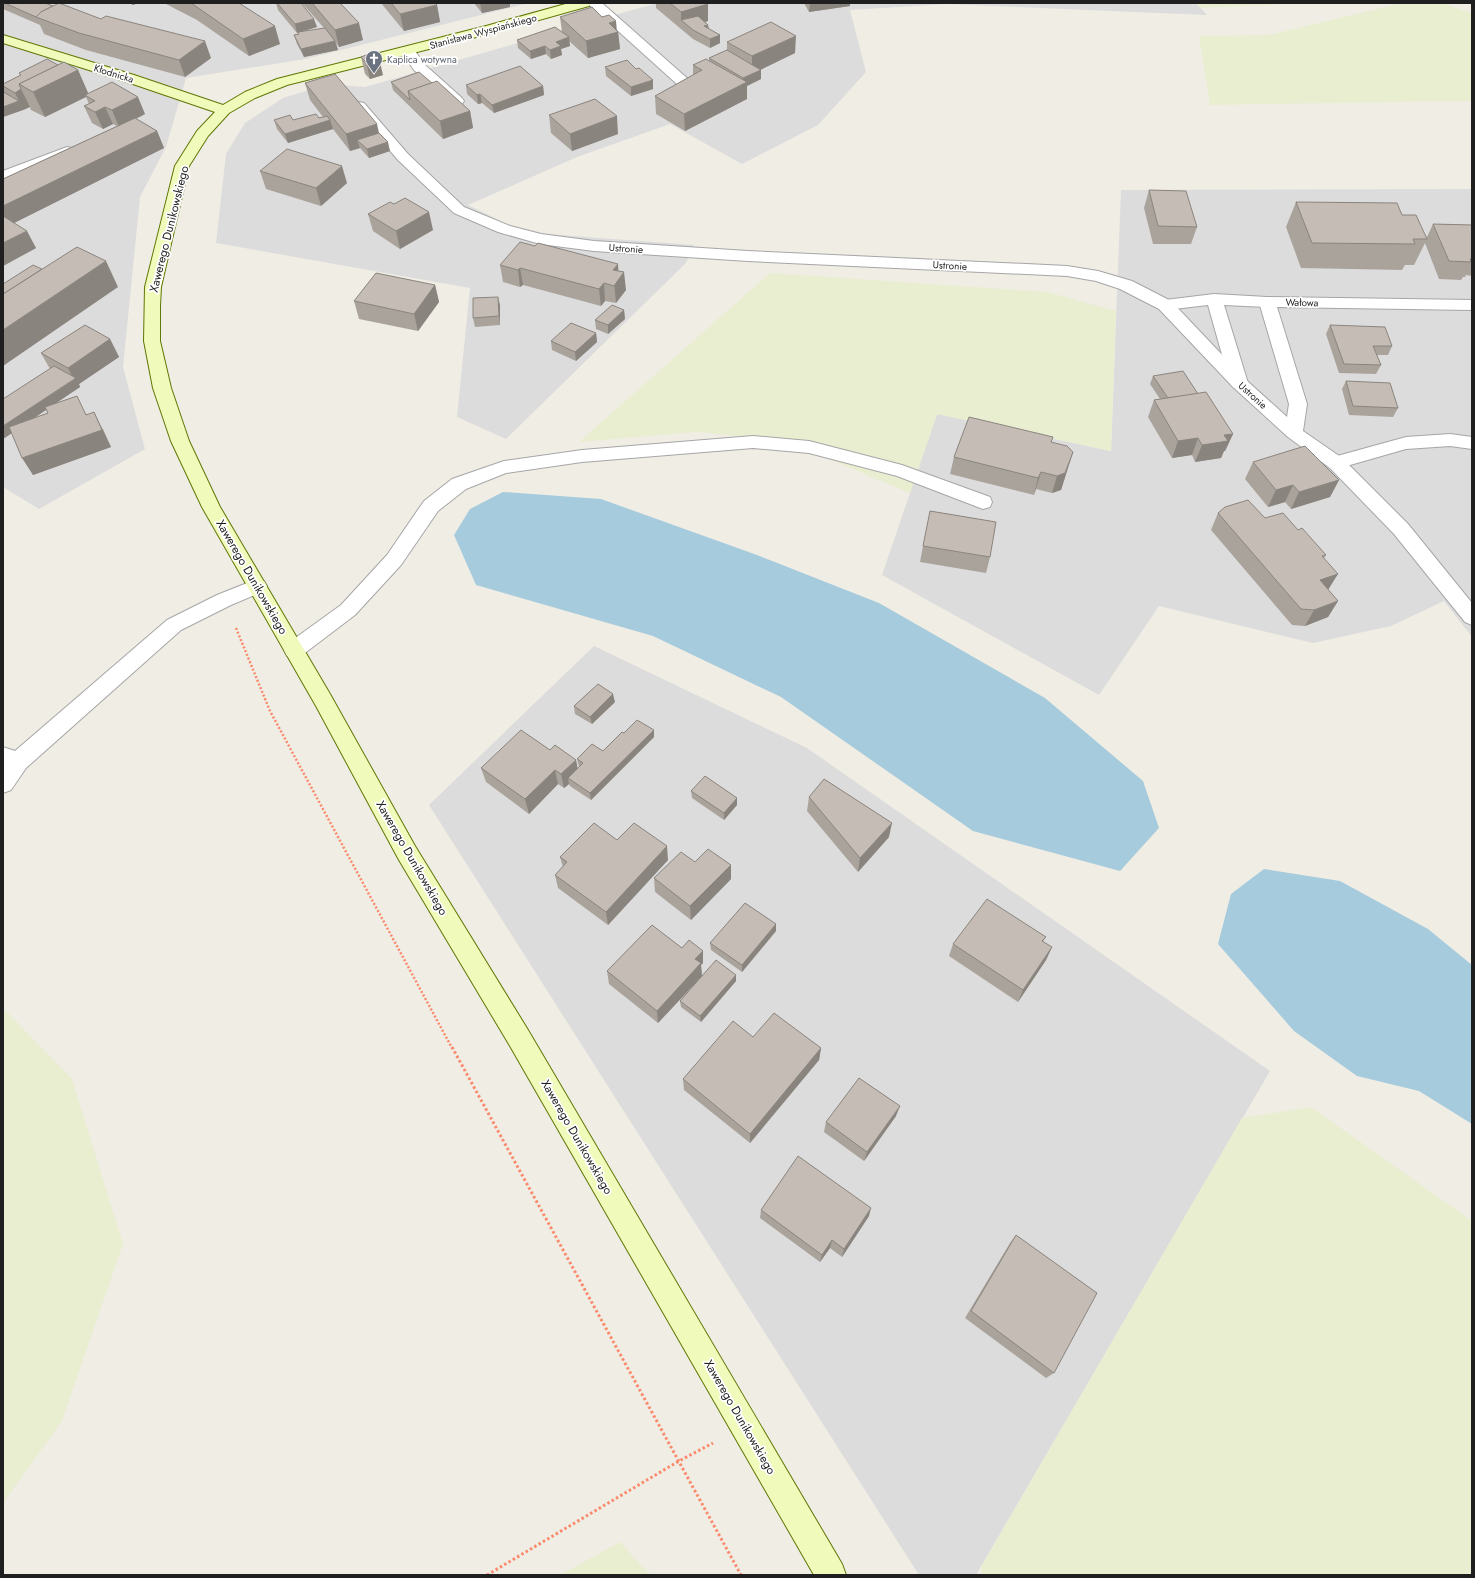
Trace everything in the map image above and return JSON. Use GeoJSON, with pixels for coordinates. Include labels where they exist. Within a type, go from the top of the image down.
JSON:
{"type":"FeatureCollection","features":[{"type":"Feature","properties":{"kind":"main road","name":"Stanisława Wyspiańskiego"},"geometry":{"type":"LineString","coordinates":[[224,110],[250,95],[282,82],[408,51],[584,3]]}},
{"type":"Feature","properties":{"kind":"main road","name":"Kłodnicka"},"geometry":{"type":"LineString","coordinates":[[3,39],[129,78],[224,110]]}},
{"type":"Feature","properties":{"kind":"main road","name":"Xawerego Dunikowskiego"},"geometry":{"type":"LineString","coordinates":[[224,110],[202,134],[182,166],[154,287],[152,341],[162,388],[180,441],[211,507],[294,650],[407,853],[520,1038],[831,1575]]}},
{"type":"Feature","properties":{"kind":"street"},"geometry":{"type":"LineString","coordinates":[[594,3],[683,82]]}},
{"type":"Feature","properties":{"kind":"street"},"geometry":{"type":"LineString","coordinates":[[408,51],[419,67],[465,109]]}},
{"type":"Feature","properties":{"kind":"street","name":"Ustronie"},"geometry":{"type":"LineString","coordinates":[[351,97],[403,157],[459,210],[504,229],[540,239],[594,246],[748,256],[1067,271],[1098,276],[1126,285],[1165,305],[1239,383],[1294,432],[1336,463],[1400,529],[1472,617]]}},
{"type":"Feature","properties":{"kind":"street"},"geometry":{"type":"LineString","coordinates":[[3,176],[80,146]]}},
{"type":"Feature","properties":{"kind":"street"},"geometry":{"type":"LineString","coordinates":[[1214,299],[1239,383]]}},
{"type":"Feature","properties":{"kind":"street"},"geometry":{"type":"LineString","coordinates":[[1165,305],[1214,299],[1267,302]]}},
{"type":"Feature","properties":{"kind":"street","name":"Wałowa"},"geometry":{"type":"LineString","coordinates":[[1294,432],[1298,404],[1267,302],[1472,305]]}},
{"type":"Feature","properties":{"kind":"street"},"geometry":{"type":"LineString","coordinates":[[1336,463],[1406,443],[1450,440],[1472,443]]}},
{"type":"Feature","properties":{"kind":"street"},"geometry":{"type":"LineString","coordinates":[[294,650],[348,610],[394,560],[431,506],[458,484],[504,467],[582,456],[753,442],[809,447],[902,471],[983,502]]}},
{"type":"Feature","properties":{"kind":"street"},"geometry":{"type":"LineString","coordinates":[[3,784],[10,759],[174,625],[224,600],[257,586]]}},
{"type":"Feature","properties":{"kind":"path"},"geometry":{"type":"LineString","coordinates":[[224,600],[270,711],[741,1575]]}},
{"type":"Feature","properties":{"kind":"path"},"geometry":{"type":"LineString","coordinates":[[487,1575],[679,1461],[746,1426]]}},
{"type":"Feature","properties":{"kind":"shaded area"},"geometry":{"type":"Polygon","coordinates":[[[3,3],[529,3],[305,59],[186,78],[166,147],[140,197],[123,367],[145,449],[39,509],[3,487],[3,3]]]}},
{"type":"Feature","properties":{"kind":"shaded area"},"geometry":{"type":"Polygon","coordinates":[[[657,3],[1196,3],[1207,15],[947,4],[850,10],[866,72],[818,125],[742,164],[670,124],[577,157],[468,205],[509,225],[546,234],[694,245],[686,263],[506,439],[457,417],[470,288],[216,243],[226,154],[245,123],[283,98],[328,84],[365,87],[657,3]]]}},
{"type":"Feature","properties":{"kind":"shaded area"},"geometry":{"type":"Polygon","coordinates":[[[1472,189],[1472,637],[1444,601],[1391,626],[1313,643],[1159,606],[1099,695],[882,575],[937,414],[1111,451],[1121,190],[1472,189]]]}},
{"type":"Feature","properties":{"kind":"shaded area"},"geometry":{"type":"Polygon","coordinates":[[[594,646],[807,748],[1270,1071],[976,1575],[919,1575],[429,805],[594,646]]]}},
{"type":"Feature","properties":{"kind":"green space"},"geometry":{"type":"Polygon","coordinates":[[[1196,3],[1310,3],[1201,8],[1196,3]]]}},
{"type":"Feature","properties":{"kind":"green space"},"geometry":{"type":"Polygon","coordinates":[[[1402,3],[1444,4],[1472,13],[1472,101],[1210,105],[1199,36],[1269,35],[1402,3]]]}},
{"type":"Feature","properties":{"kind":"green space"},"geometry":{"type":"Polygon","coordinates":[[[770,273],[1047,292],[1116,311],[1111,451],[937,414],[910,493],[786,441],[697,432],[579,442],[770,273]]]}},
{"type":"Feature","properties":{"kind":"green space"},"geometry":{"type":"Polygon","coordinates":[[[3,1008],[72,1079],[123,1244],[62,1421],[3,1503],[3,1008]]]}},
{"type":"Feature","properties":{"kind":"green space"},"geometry":{"type":"Polygon","coordinates":[[[1311,1107],[1472,1221],[1472,1575],[982,1575],[981,1567],[1242,1118],[1311,1107]]]}},
{"type":"Feature","properties":{"kind":"green space"},"geometry":{"type":"Polygon","coordinates":[[[620,1542],[650,1575],[560,1575],[620,1542]]]}},
{"type":"Feature","properties":{"kind":"water"},"geometry":{"type":"Polygon","coordinates":[[[503,492],[601,499],[757,555],[879,603],[1045,698],[1143,781],[1159,828],[1120,871],[973,831],[781,697],[653,636],[476,585],[454,535],[470,509],[503,492]]]}},
{"type":"Feature","properties":{"kind":"water"},"geometry":{"type":"Polygon","coordinates":[[[1264,869],[1340,881],[1428,929],[1472,965],[1472,1124],[1419,1091],[1357,1076],[1294,1031],[1218,944],[1231,894],[1264,869]]]}},
{"type":"Feature","properties":{"kind":"building"},"geometry":{"type":"Polygon","coordinates":[[[45,3],[53,6],[41,12],[36,17],[7,4],[45,3]]]}},
{"type":"Feature","properties":{"kind":"building"},"geometry":{"type":"Polygon","coordinates":[[[59,3],[101,19],[106,16],[205,41],[179,60],[79,33],[36,17],[41,12],[59,3]]]}},
{"type":"Feature","properties":{"kind":"building"},"geometry":{"type":"Polygon","coordinates":[[[191,3],[239,3],[275,26],[243,39],[191,3]]]}},
{"type":"Feature","properties":{"kind":"building"},"geometry":{"type":"Polygon","coordinates":[[[277,3],[301,3],[314,19],[295,24],[277,3]]]}},
{"type":"Feature","properties":{"kind":"building"},"geometry":{"type":"Polygon","coordinates":[[[312,3],[340,3],[359,23],[335,30],[312,3]]]}},
{"type":"Feature","properties":{"kind":"building"},"geometry":{"type":"Polygon","coordinates":[[[391,3],[435,3],[437,5],[400,14],[391,3]]]}},
{"type":"Feature","properties":{"kind":"building"},"geometry":{"type":"Polygon","coordinates":[[[670,3],[707,3],[708,4],[681,12],[670,3]]]}},
{"type":"Feature","properties":{"kind":"building"},"geometry":{"type":"Polygon","coordinates":[[[592,7],[602,17],[609,15],[616,21],[609,23],[618,32],[586,41],[560,17],[592,7]]]}},
{"type":"Feature","properties":{"kind":"building"},"geometry":{"type":"Polygon","coordinates":[[[698,16],[708,25],[704,26],[720,35],[710,39],[693,30],[681,20],[698,16]]]}},
{"type":"Feature","properties":{"kind":"building"},"geometry":{"type":"Polygon","coordinates":[[[771,22],[796,36],[752,56],[727,42],[771,22]]]}},
{"type":"Feature","properties":{"kind":"building"},"geometry":{"type":"Polygon","coordinates":[[[555,27],[569,37],[556,42],[561,46],[550,50],[545,46],[530,51],[517,40],[555,27]]]}},
{"type":"Feature","properties":{"kind":"building"},"geometry":{"type":"Polygon","coordinates":[[[325,28],[335,41],[301,49],[294,35],[299,34],[298,32],[325,28]]]}},
{"type":"Feature","properties":{"kind":"building"},"geometry":{"type":"Polygon","coordinates":[[[727,50],[761,70],[743,78],[709,58],[727,50]]]}},
{"type":"Feature","properties":{"kind":"building"},"geometry":{"type":"Polygon","coordinates":[[[374,52],[379,58],[366,62],[361,57],[374,52]]]}},
{"type":"Feature","properties":{"kind":"building"},"geometry":{"type":"Polygon","coordinates":[[[47,59],[58,65],[19,84],[21,89],[15,93],[3,86],[3,84],[21,75],[19,73],[47,59]]]}},
{"type":"Feature","properties":{"kind":"building"},"geometry":{"type":"Polygon","coordinates":[[[706,59],[747,82],[684,114],[655,96],[702,70],[693,65],[706,59]]]}},
{"type":"Feature","properties":{"kind":"building"},"geometry":{"type":"Polygon","coordinates":[[[627,60],[636,69],[639,68],[653,80],[631,87],[605,67],[627,60]]]}},
{"type":"Feature","properties":{"kind":"building"},"geometry":{"type":"Polygon","coordinates":[[[64,62],[78,70],[33,92],[19,84],[64,62]]]}},
{"type":"Feature","properties":{"kind":"building"},"geometry":{"type":"Polygon","coordinates":[[[520,66],[543,86],[492,105],[480,94],[477,95],[466,85],[520,66]]]}},
{"type":"Feature","properties":{"kind":"building"},"geometry":{"type":"Polygon","coordinates":[[[419,72],[432,83],[408,91],[410,100],[391,82],[419,72]]]}},
{"type":"Feature","properties":{"kind":"building"},"geometry":{"type":"Polygon","coordinates":[[[335,74],[377,124],[346,134],[305,83],[335,74]]]}},
{"type":"Feature","properties":{"kind":"building"},"geometry":{"type":"Polygon","coordinates":[[[437,81],[470,111],[440,121],[408,91],[437,81]]]}},
{"type":"Feature","properties":{"kind":"building"},"geometry":{"type":"Polygon","coordinates":[[[112,82],[138,97],[112,110],[105,107],[95,112],[84,106],[95,101],[85,95],[112,82]]]}},
{"type":"Feature","properties":{"kind":"building"},"geometry":{"type":"Polygon","coordinates":[[[3,90],[5,93],[19,101],[3,107],[3,90]]]}},
{"type":"Feature","properties":{"kind":"building"},"geometry":{"type":"Polygon","coordinates":[[[595,99],[617,116],[570,134],[549,115],[595,99]]]}},
{"type":"Feature","properties":{"kind":"building"},"geometry":{"type":"Polygon","coordinates":[[[316,114],[319,118],[327,116],[330,120],[285,134],[274,120],[290,115],[293,120],[316,114]]]}},
{"type":"Feature","properties":{"kind":"building"},"geometry":{"type":"Polygon","coordinates":[[[135,118],[157,131],[3,206],[3,179],[135,118]]]}},
{"type":"Feature","properties":{"kind":"building"},"geometry":{"type":"Polygon","coordinates":[[[379,133],[388,142],[367,149],[357,140],[379,133]]]}},
{"type":"Feature","properties":{"kind":"building"},"geometry":{"type":"Polygon","coordinates":[[[287,149],[342,166],[316,188],[260,171],[287,149]]]}},
{"type":"Feature","properties":{"kind":"building"},"geometry":{"type":"Polygon","coordinates":[[[1149,190],[1186,191],[1197,227],[1158,226],[1149,190]]]}},
{"type":"Feature","properties":{"kind":"building"},"geometry":{"type":"Polygon","coordinates":[[[405,198],[429,212],[396,231],[368,214],[390,202],[394,204],[405,198]]]}},
{"type":"Feature","properties":{"kind":"building"},"geometry":{"type":"Polygon","coordinates":[[[1296,202],[1397,203],[1402,215],[1416,215],[1427,239],[1413,239],[1415,244],[1312,243],[1296,202]]]}},
{"type":"Feature","properties":{"kind":"building"},"geometry":{"type":"Polygon","coordinates":[[[3,216],[27,231],[3,243],[3,216]]]}},
{"type":"Feature","properties":{"kind":"building"},"geometry":{"type":"Polygon","coordinates":[[[1433,224],[1472,225],[1471,262],[1449,261],[1433,224]]]}},
{"type":"Feature","properties":{"kind":"building"},"geometry":{"type":"Polygon","coordinates":[[[520,242],[535,246],[538,243],[618,264],[613,270],[624,272],[614,286],[604,283],[599,289],[520,268],[518,270],[500,265],[520,242]]]}},
{"type":"Feature","properties":{"kind":"building"},"geometry":{"type":"Polygon","coordinates":[[[77,247],[106,261],[3,330],[3,294],[77,247]]]}},
{"type":"Feature","properties":{"kind":"building"},"geometry":{"type":"Polygon","coordinates":[[[33,265],[42,269],[3,294],[3,284],[33,265]]]}},
{"type":"Feature","properties":{"kind":"building"},"geometry":{"type":"Polygon","coordinates":[[[376,273],[435,285],[414,314],[354,301],[376,273]]]}},
{"type":"Feature","properties":{"kind":"building"},"geometry":{"type":"Polygon","coordinates":[[[498,297],[499,316],[473,318],[473,298],[498,297]]]}},
{"type":"Feature","properties":{"kind":"building"},"geometry":{"type":"Polygon","coordinates":[[[612,305],[624,310],[608,325],[595,320],[612,305]]]}},
{"type":"Feature","properties":{"kind":"building"},"geometry":{"type":"Polygon","coordinates":[[[571,323],[596,333],[575,352],[551,341],[571,323]]]}},
{"type":"Feature","properties":{"kind":"building"},"geometry":{"type":"Polygon","coordinates":[[[85,325],[110,339],[68,368],[41,353],[85,325]]]}},
{"type":"Feature","properties":{"kind":"building"},"geometry":{"type":"Polygon","coordinates":[[[1330,325],[1385,327],[1392,346],[1373,346],[1381,365],[1344,364],[1330,325]]]}},
{"type":"Feature","properties":{"kind":"building"},"geometry":{"type":"Polygon","coordinates":[[[54,366],[76,378],[3,426],[3,399],[54,366]]]}},
{"type":"Feature","properties":{"kind":"building"},"geometry":{"type":"Polygon","coordinates":[[[1183,371],[1198,394],[1168,398],[1153,376],[1183,371]]]}},
{"type":"Feature","properties":{"kind":"building"},"geometry":{"type":"Polygon","coordinates":[[[1346,381],[1390,383],[1398,408],[1353,406],[1346,381]]]}},
{"type":"Feature","properties":{"kind":"building"},"geometry":{"type":"Polygon","coordinates":[[[1206,392],[1233,434],[1224,435],[1228,441],[1202,445],[1198,438],[1178,441],[1154,400],[1206,392]]]}},
{"type":"Feature","properties":{"kind":"building"},"geometry":{"type":"Polygon","coordinates":[[[77,396],[86,415],[94,412],[102,430],[22,458],[9,427],[48,413],[45,407],[77,396]]]}},
{"type":"Feature","properties":{"kind":"building"},"geometry":{"type":"Polygon","coordinates":[[[969,417],[1053,437],[1051,442],[1067,446],[1073,452],[1065,473],[1057,476],[1041,472],[1038,478],[954,457],[969,417]]]}},
{"type":"Feature","properties":{"kind":"building"},"geometry":{"type":"Polygon","coordinates":[[[1305,446],[1339,480],[1299,492],[1293,485],[1276,490],[1253,462],[1305,446]]]}},
{"type":"Feature","properties":{"kind":"building"},"geometry":{"type":"Polygon","coordinates":[[[1248,500],[1265,518],[1283,513],[1298,530],[1302,528],[1326,555],[1322,556],[1338,574],[1320,580],[1338,601],[1314,610],[1301,609],[1218,513],[1225,507],[1248,500]]]}},
{"type":"Feature","properties":{"kind":"building"},"geometry":{"type":"Polygon","coordinates":[[[930,511],[996,522],[990,557],[923,546],[930,511]]]}},
{"type":"Feature","properties":{"kind":"building"},"geometry":{"type":"Polygon","coordinates":[[[598,684],[613,694],[590,717],[574,706],[598,684]]]}},
{"type":"Feature","properties":{"kind":"building"},"geometry":{"type":"Polygon","coordinates":[[[637,720],[654,730],[590,793],[568,778],[583,763],[577,759],[592,744],[603,751],[622,732],[624,733],[637,720]]]}},
{"type":"Feature","properties":{"kind":"building"},"geometry":{"type":"Polygon","coordinates":[[[521,730],[550,750],[555,745],[576,760],[561,774],[555,770],[525,799],[481,768],[521,730]]]}},
{"type":"Feature","properties":{"kind":"building"},"geometry":{"type":"Polygon","coordinates":[[[705,776],[737,798],[724,813],[691,791],[705,776]]]}},
{"type":"Feature","properties":{"kind":"building"},"geometry":{"type":"Polygon","coordinates":[[[824,779],[892,823],[860,858],[809,797],[824,779]]]}},
{"type":"Feature","properties":{"kind":"building"},"geometry":{"type":"Polygon","coordinates":[[[594,823],[617,840],[634,823],[667,846],[606,912],[555,875],[567,862],[560,857],[594,823]]]}},
{"type":"Feature","properties":{"kind":"building"},"geometry":{"type":"Polygon","coordinates":[[[708,849],[731,865],[690,906],[654,878],[681,852],[695,862],[708,849]]]}},
{"type":"Feature","properties":{"kind":"building"},"geometry":{"type":"Polygon","coordinates":[[[987,899],[1046,937],[1042,941],[1052,947],[1023,990],[953,944],[987,899]]]}},
{"type":"Feature","properties":{"kind":"building"},"geometry":{"type":"Polygon","coordinates":[[[745,903],[776,924],[742,965],[710,943],[745,903]]]}},
{"type":"Feature","properties":{"kind":"building"},"geometry":{"type":"Polygon","coordinates":[[[652,925],[682,948],[689,940],[703,951],[695,959],[701,963],[657,1011],[607,971],[652,925]]]}},
{"type":"Feature","properties":{"kind":"building"},"geometry":{"type":"Polygon","coordinates":[[[716,960],[736,975],[700,1016],[680,1001],[716,960]]]}},
{"type":"Feature","properties":{"kind":"building"},"geometry":{"type":"Polygon","coordinates":[[[774,1013],[821,1048],[750,1134],[683,1079],[733,1021],[753,1037],[774,1013]]]}},
{"type":"Feature","properties":{"kind":"building"},"geometry":{"type":"Polygon","coordinates":[[[859,1078],[900,1106],[867,1152],[826,1122],[859,1078]]]}},
{"type":"Feature","properties":{"kind":"building"},"geometry":{"type":"Polygon","coordinates":[[[798,1156],[871,1208],[844,1249],[832,1240],[822,1255],[761,1210],[798,1156]]]}},
{"type":"Feature","properties":{"kind":"building"},"geometry":{"type":"Polygon","coordinates":[[[1016,1235],[1097,1293],[1054,1373],[971,1311],[1016,1235]]]}},
{"type":"Feature","properties":{"kind":"place","name":"Kaplica wotywna"},"geometry":{"type":"Point","coordinates":[374,74]}}]}
